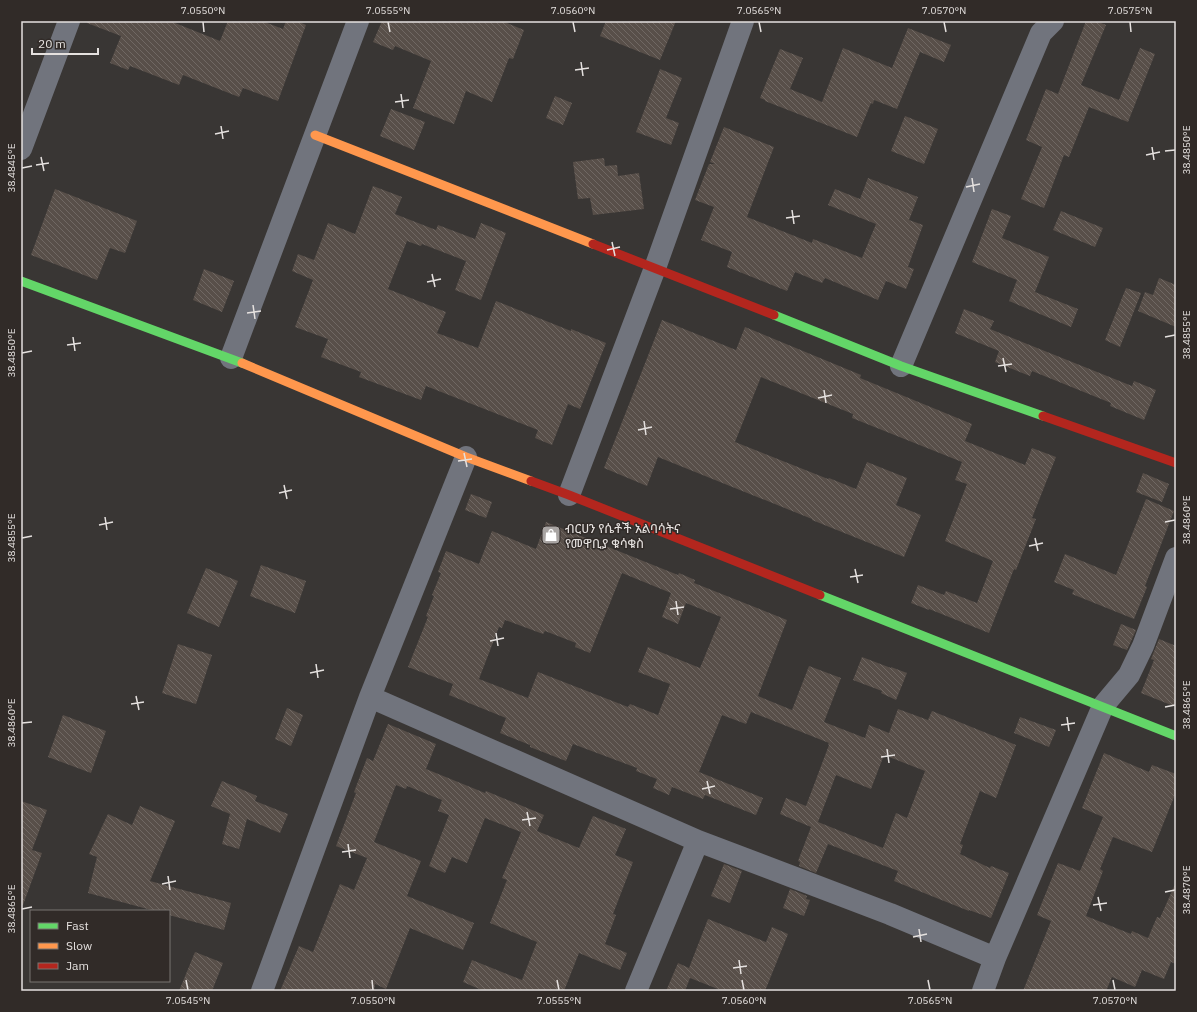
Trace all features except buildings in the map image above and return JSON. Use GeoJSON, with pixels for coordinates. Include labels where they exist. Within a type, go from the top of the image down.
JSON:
{"type":"FeatureCollection","features":[{"type":"Feature","properties":{"kind":"street"},"geometry":{"type":"LineString","coordinates":[[21,149],[69,21]]}},
{"type":"Feature","properties":{"kind":"street"},"geometry":{"type":"LineString","coordinates":[[231,358],[358,21]]}},
{"type":"Feature","properties":{"kind":"street"},"geometry":{"type":"LineString","coordinates":[[569,495],[655,268],[743,21]]}},
{"type":"Feature","properties":{"kind":"street"},"geometry":{"type":"LineString","coordinates":[[901,366],[1041,33],[1052,21]]}},
{"type":"Feature","properties":{"kind":"street"},"geometry":{"type":"LineString","coordinates":[[315,135],[901,366],[1176,463]]}},
{"type":"Feature","properties":{"kind":"street"},"geometry":{"type":"LineString","coordinates":[[21,281],[231,358],[466,456],[569,495],[1176,736]]}},
{"type":"Feature","properties":{"kind":"street"},"geometry":{"type":"LineString","coordinates":[[262,991],[370,698],[466,456]]}},
{"type":"Feature","properties":{"kind":"street"},"geometry":{"type":"LineString","coordinates":[[982,991],[1103,706],[1129,675],[1142,646],[1176,558]]}},
{"type":"Feature","properties":{"kind":"street"},"geometry":{"type":"LineString","coordinates":[[370,698],[698,841],[890,914],[996,958]]}},
{"type":"Feature","properties":{"kind":"street"},"geometry":{"type":"LineString","coordinates":[[636,991],[698,841]]}},
{"type":"Feature","properties":{"kind":"traffic: fast"},"geometry":{"type":"LineString","coordinates":[[21,281],[242,363]]}},
{"type":"Feature","properties":{"kind":"traffic: fast"},"geometry":{"type":"LineString","coordinates":[[774,315],[901,366],[1043,416]]}},
{"type":"Feature","properties":{"kind":"traffic: fast"},"geometry":{"type":"LineString","coordinates":[[820,595],[1176,736]]}},
{"type":"Feature","properties":{"kind":"traffic: slow"},"geometry":{"type":"LineString","coordinates":[[315,135],[593,244]]}},
{"type":"Feature","properties":{"kind":"traffic: slow"},"geometry":{"type":"LineString","coordinates":[[242,363],[466,457],[531,481]]}},
{"type":"Feature","properties":{"kind":"traffic: jam"},"geometry":{"type":"LineString","coordinates":[[593,244],[774,315]]}},
{"type":"Feature","properties":{"kind":"traffic: jam"},"geometry":{"type":"LineString","coordinates":[[1043,416],[1176,463]]}},
{"type":"Feature","properties":{"kind":"traffic: jam"},"geometry":{"type":"LineString","coordinates":[[531,481],[820,595]]}},
{"type":"Feature","properties":{"kind":"place","name":"ብርሀን የሴቶች አልባሳትና የመዋቢያ ቁሳቁስ"},"geometry":{"type":"Point","coordinates":[551,535]}}]}
